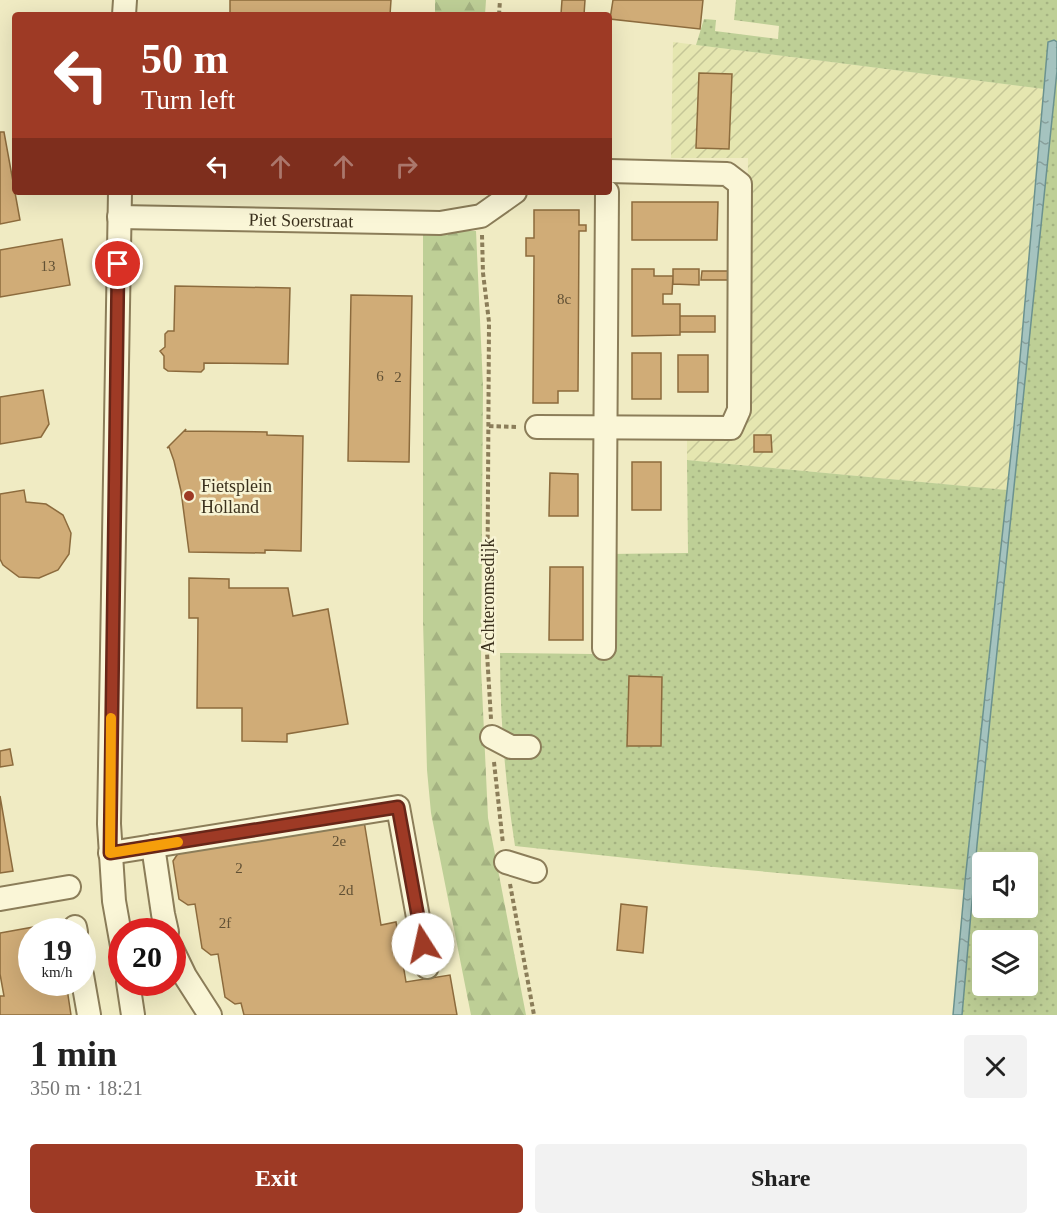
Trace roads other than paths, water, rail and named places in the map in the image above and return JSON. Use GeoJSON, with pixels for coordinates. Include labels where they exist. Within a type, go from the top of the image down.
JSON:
{"type":"FeatureCollection","features":[{"type":"Feature","properties":{"kind":"street"},"geometry":{"type":"LineString","coordinates":[[537,427],[731,428],[739,410],[740,184],[727,174],[612,171]]}},
{"type":"Feature","properties":{"kind":"street"},"geometry":{"type":"LineString","coordinates":[[117,918],[110,853],[120,195]]}},
{"type":"Feature","properties":{"kind":"street","name":"Piet Soerstraat"},"geometry":{"type":"LineString","coordinates":[[119,217],[440,222],[481,216],[511,195]]}},
{"type":"Feature","properties":{"kind":"street"},"geometry":{"type":"LineString","coordinates":[[604,648],[607,195]]}},
{"type":"Feature","properties":{"kind":"street"},"geometry":{"type":"LineString","coordinates":[[492,737],[511,747],[529,747]]}},
{"type":"Feature","properties":{"kind":"street"},"geometry":{"type":"LineString","coordinates":[[110,853],[398,807],[427,967]]}},
{"type":"Feature","properties":{"kind":"street"},"geometry":{"type":"LineString","coordinates":[[153,846],[164,918]]}},
{"type":"Feature","properties":{"kind":"street"},"geometry":{"type":"LineString","coordinates":[[506,862],[535,872]]}},
{"type":"Feature","properties":{"kind":"street"},"geometry":{"type":"LineString","coordinates":[[0,899],[69,887]]}},
{"type":"Feature","properties":{"kind":"street"},"geometry":{"type":"LineString","coordinates":[[186,978],[210,1015]]}},
{"type":"Feature","properties":{"kind":"street"},"geometry":{"type":"LineString","coordinates":[[85,996],[88,1015]]}},
{"type":"Feature","properties":{"kind":"street"},"geometry":{"type":"LineString","coordinates":[[130,996],[133,1015]]}},
{"type":"Feature","properties":{"kind":"water"},"geometry":{"type":"Polygon","coordinates":[[[1054,40],[1057,42],[1057,71],[976,852],[972,852],[972,902],[962,1015],[953,1015],[965,881],[1014,426],[1048,42],[1054,40]]]}},
{"type":"Feature","properties":{"kind":"place","name":"Fietsplein Holland"},"geometry":{"type":"Point","coordinates":[189,496]}}]}
